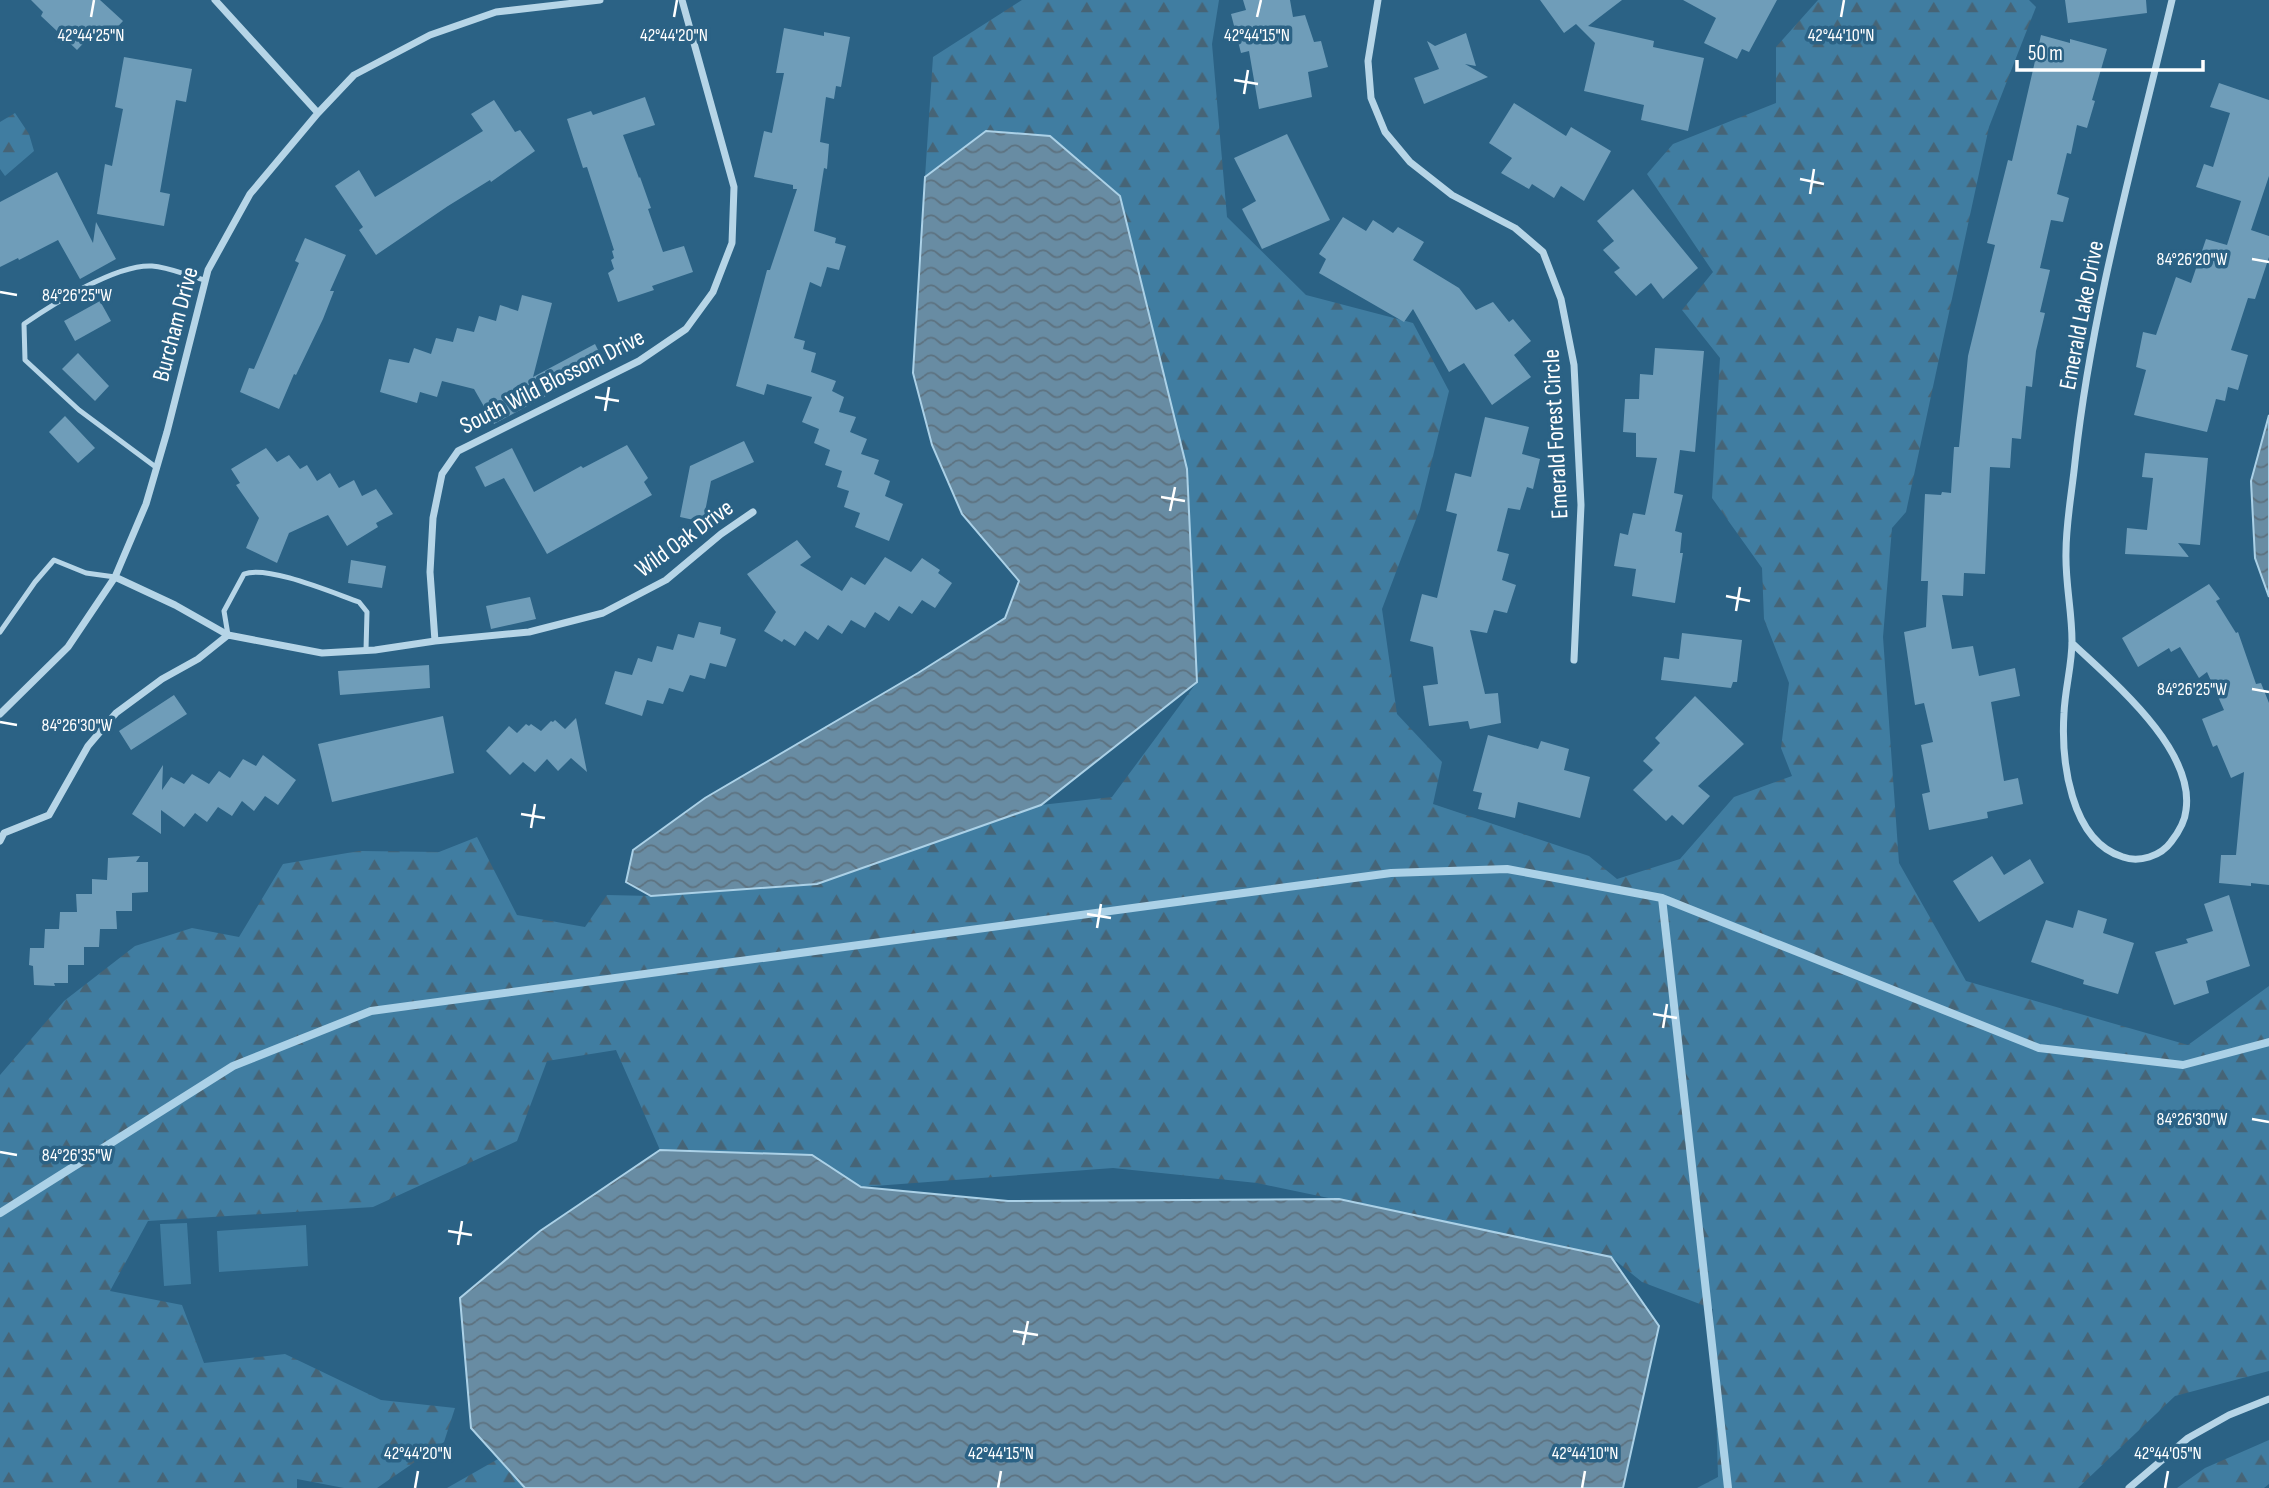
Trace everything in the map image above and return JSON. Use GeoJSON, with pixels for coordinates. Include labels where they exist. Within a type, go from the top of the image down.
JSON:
{"type":"FeatureCollection","features":[{"type":"Feature","properties":{"kind":"street"},"geometry":{"type":"LineString","coordinates":[[215,0],[318,113]]}},
{"type":"Feature","properties":{"kind":"street","name":"Burcham Drive"},"geometry":{"type":"LineString","coordinates":[[0,715],[68,647],[116,577],[146,504],[205,280],[213,260],[250,194],[318,113],[354,75],[430,35],[496,12],[600,0]]}},
{"type":"Feature","properties":{"kind":"street","name":"South Wild Blossom Drive"},"geometry":{"type":"LineString","coordinates":[[435,641],[430,572],[433,518],[442,474],[458,452],[639,361],[686,330],[713,292],[732,243],[734,187],[682,0]]}},
{"type":"Feature","properties":{"kind":"street","name":"Emerald Forest Circle"},"geometry":{"type":"LineString","coordinates":[[1378,0],[1368,61],[1371,98],[1385,132],[1410,162],[1452,195],[1515,228],[1543,252],[1561,299],[1574,365],[1581,505],[1574,660]]}},
{"type":"Feature","properties":{"kind":"street","name":"Emerald Lake Drive"},"geometry":{"type":"LineString","coordinates":[[2072,643],[2130,698],[2157,728],[2180,769],[2186,792],[2186,812],[2179,831],[2167,848],[2147,858],[2126,859],[2106,850],[2089,834],[2074,801],[2065,764],[2064,714],[2072,643],[2066,551],[2080,415],[2099,310],[2172,0]]}},
{"type":"Feature","properties":{"kind":"street","name":"Wild Oak Drive"},"geometry":{"type":"LineString","coordinates":[[435,641],[529,632],[603,613],[666,580],[721,534],[753,512]]}},
{"type":"Feature","properties":{"kind":"street"},"geometry":{"type":"LineString","coordinates":[[116,577],[175,605],[228,635],[322,653],[435,641]]}},
{"type":"Feature","properties":{"kind":"street"},"geometry":{"type":"LineString","coordinates":[[1,834],[49,815],[88,746],[116,713],[162,679],[198,659],[228,635]]}},
{"type":"Feature","properties":{"kind":"street"},"geometry":{"type":"LineString","coordinates":[[2129,1488],[2188,1438],[2230,1415],[2269,1399]]}},
{"type":"Feature","properties":{"kind":"lane"},"geometry":{"type":"LineString","coordinates":[[156,468],[79,410],[25,360],[23,324],[55,302],[118,272],[151,266],[205,280]]}},
{"type":"Feature","properties":{"kind":"lane"},"geometry":{"type":"LineString","coordinates":[[0,632],[54,560],[86,573],[116,577]]}},
{"type":"Feature","properties":{"kind":"lane"},"geometry":{"type":"LineString","coordinates":[[228,635],[224,611],[244,574],[253,571],[271,573],[359,602],[367,612],[366,650]]}},
{"type":"Feature","properties":{"kind":"green space"},"geometry":{"type":"Polygon","coordinates":[[[1022,0],[1219,0],[1212,44],[1227,217],[1306,295],[1413,323],[1449,391],[1420,509],[1382,609],[1397,714],[1442,762],[1433,804],[1589,856],[1617,879],[1680,859],[1734,797],[1792,776],[1781,748],[1789,683],[1764,619],[1762,568],[1712,498],[1720,358],[1682,310],[1713,272],[1647,174],[1673,144],[1776,103],[1776,47],[1818,0],[2029,0],[2036,7],[1989,127],[1906,512],[1892,528],[1883,637],[1899,863],[1966,981],[2188,1045],[2269,986],[2269,1371],[2175,1396],[2078,1488],[1697,1488],[1718,1477],[1713,1309],[1642,1282],[1611,1257],[1257,1183],[1113,1168],[861,1187],[811,1155],[660,1150],[616,1050],[547,1061],[517,1141],[373,1207],[148,1221],[110,1291],[182,1305],[204,1363],[285,1354],[381,1400],[455,1408],[444,1442],[377,1488],[344,1488],[297,1479],[297,1488],[0,1488],[0,1075],[64,1001],[135,946],[192,928],[239,937],[283,864],[359,851],[439,852],[477,837],[517,915],[585,927],[607,895],[651,896],[817,884],[1041,805],[1112,797],[1197,682],[1187,469],[986,131],[925,177],[933,57],[1022,0]]]}},
{"type":"Feature","properties":{"kind":"green space"},"geometry":{"type":"Polygon","coordinates":[[[15,113],[29,134],[34,151],[5,176],[0,169],[0,122],[15,113]]]}},
{"type":"Feature","properties":{"kind":"green space"},"geometry":{"type":"Polygon","coordinates":[[[187,1223],[191,1284],[164,1286],[160,1224],[187,1223]]]}},
{"type":"Feature","properties":{"kind":"green space"},"geometry":{"type":"Polygon","coordinates":[[[306,1225],[308,1266],[219,1272],[217,1231],[306,1225]]]}},
{"type":"Feature","properties":{"kind":"green space"},"geometry":{"type":"Polygon","coordinates":[[[2269,1440],[2269,1484],[2264,1488],[2177,1488],[2205,1468],[2269,1440]]]}},
{"type":"Feature","properties":{"kind":"green space"},"geometry":{"type":"Polygon","coordinates":[[[498,1459],[525,1488],[447,1488],[498,1459]]]}},
{"type":"Feature","properties":{"kind":"water"},"geometry":{"type":"Polygon","coordinates":[[[986,131],[1050,136],[1120,196],[1187,469],[1197,682],[1041,805],[817,884],[651,896],[626,882],[633,850],[705,798],[918,673],[1005,618],[1019,581],[962,514],[932,445],[913,373],[925,177],[986,131]]]}},
{"type":"Feature","properties":{"kind":"water"},"geometry":{"type":"Polygon","coordinates":[[[2269,415],[2269,597],[2255,558],[2251,481],[2269,415]]]}},
{"type":"Feature","properties":{"kind":"water"},"geometry":{"type":"Polygon","coordinates":[[[660,1150],[812,1155],[861,1187],[1008,1201],[1339,1199],[1611,1257],[1659,1326],[1623,1488],[525,1488],[471,1428],[460,1298],[540,1231],[660,1150]]]}},
{"type":"Feature","properties":{"kind":"building"},"geometry":{"type":"Polygon","coordinates":[[[31,0],[100,0],[123,21],[104,41],[94,32],[77,50],[41,16],[43,12],[31,0]]]}},
{"type":"Feature","properties":{"kind":"building"},"geometry":{"type":"Polygon","coordinates":[[[1243,0],[1290,0],[1293,17],[1305,15],[1314,42],[1321,41],[1328,67],[1308,72],[1312,97],[1259,109],[1249,51],[1241,53],[1231,14],[1246,10],[1243,0]]]}},
{"type":"Feature","properties":{"kind":"building"},"geometry":{"type":"Polygon","coordinates":[[[1540,0],[1622,0],[1588,26],[1654,41],[1653,47],[1704,58],[1688,131],[1641,120],[1644,105],[1584,91],[1595,43],[1576,24],[1564,33],[1540,0]]]}},
{"type":"Feature","properties":{"kind":"building"},"geometry":{"type":"Polygon","coordinates":[[[1683,0],[1777,0],[1749,52],[1742,49],[1737,59],[1704,43],[1716,18],[1683,0]]]}},
{"type":"Feature","properties":{"kind":"building"},"geometry":{"type":"Polygon","coordinates":[[[2065,0],[2146,0],[2147,13],[2068,23],[2065,0]]]}},
{"type":"Feature","properties":{"kind":"building"},"geometry":{"type":"Polygon","coordinates":[[[784,28],[824,36],[824,32],[850,37],[841,87],[836,86],[834,99],[826,97],[820,142],[829,144],[827,169],[824,168],[814,231],[836,238],[835,243],[846,246],[839,270],[827,267],[821,287],[810,282],[794,338],[805,341],[803,349],[816,353],[811,372],[836,381],[832,391],[844,397],[839,412],[856,417],[850,432],[867,439],[861,454],[879,460],[874,474],[890,481],[885,496],[903,504],[889,541],[855,527],[860,513],[844,507],[849,491],[837,487],[842,471],[825,465],[830,450],[814,443],[819,429],[802,422],[812,397],[767,384],[764,395],[736,386],[767,270],[770,270],[797,189],[793,189],[793,185],[754,177],[764,131],[772,133],[784,73],[776,73],[784,28]]]}},
{"type":"Feature","properties":{"kind":"building"},"geometry":{"type":"Polygon","coordinates":[[[1466,33],[1476,66],[1465,64],[1488,77],[1424,104],[1414,78],[1439,69],[1427,41],[1435,46],[1466,33]]]}},
{"type":"Feature","properties":{"kind":"building"},"geometry":{"type":"Polygon","coordinates":[[[2041,35],[2070,43],[2070,39],[2107,49],[2087,128],[2077,125],[2071,154],[2067,153],[2057,194],[2069,198],[2063,222],[2051,220],[2040,268],[2050,270],[2040,312],[2045,313],[2036,351],[2032,387],[2026,386],[2021,439],[2012,438],[2010,468],[1990,467],[1985,574],[1964,573],[1963,596],[1942,595],[1952,649],[1973,646],[1979,676],[2015,668],[2020,696],[1991,702],[2004,781],[2018,778],[2023,804],[1987,812],[1988,818],[1929,830],[1922,794],[1930,792],[1921,745],[1933,742],[1924,703],[1915,705],[1904,632],[1926,627],[1928,581],[1921,581],[1925,494],[1951,493],[1954,447],[1959,447],[1968,356],[1995,245],[1987,243],[2008,160],[2012,161],[2041,35]]]}},
{"type":"Feature","properties":{"kind":"building"},"geometry":{"type":"Polygon","coordinates":[[[124,57],[192,69],[186,102],[176,100],[160,192],[170,194],[164,226],[97,214],[105,164],[112,166],[123,109],[115,107],[124,57]]]}},
{"type":"Feature","properties":{"kind":"building"},"geometry":{"type":"Polygon","coordinates":[[[2219,83],[2269,100],[2269,176],[2251,230],[2269,236],[2269,257],[2255,299],[2248,298],[2231,350],[2248,355],[2238,390],[2228,387],[2225,401],[2216,399],[2207,432],[2134,415],[2146,370],[2136,367],[2143,332],[2156,335],[2176,277],[2191,283],[2206,239],[2227,245],[2241,201],[2196,187],[2204,164],[2213,167],[2230,113],[2210,107],[2219,83]]]}},
{"type":"Feature","properties":{"kind":"building"},"geometry":{"type":"Polygon","coordinates":[[[645,97],[655,125],[623,135],[651,208],[648,209],[663,252],[684,246],[693,272],[652,286],[654,290],[618,302],[608,273],[614,269],[611,260],[614,258],[614,250],[587,167],[583,168],[567,119],[591,111],[593,115],[645,97]]]}},
{"type":"Feature","properties":{"kind":"building"},"geometry":{"type":"Polygon","coordinates":[[[494,100],[515,132],[520,130],[535,151],[376,255],[359,230],[363,227],[335,186],[359,170],[375,197],[483,131],[471,114],[494,100]]]}},
{"type":"Feature","properties":{"kind":"building"},"geometry":{"type":"Polygon","coordinates":[[[1514,103],[1566,136],[1571,127],[1611,151],[1584,201],[1561,186],[1554,198],[1532,184],[1529,189],[1501,173],[1512,158],[1489,143],[1514,103]]]}},
{"type":"Feature","properties":{"kind":"building"},"geometry":{"type":"Polygon","coordinates":[[[1287,134],[1330,220],[1262,249],[1242,209],[1256,201],[1234,158],[1287,134]]]}},
{"type":"Feature","properties":{"kind":"building"},"geometry":{"type":"Polygon","coordinates":[[[57,172],[93,243],[96,222],[116,259],[80,279],[58,240],[0,267],[0,202],[57,172]]]}},
{"type":"Feature","properties":{"kind":"building"},"geometry":{"type":"Polygon","coordinates":[[[1633,189],[1698,268],[1663,299],[1651,283],[1636,296],[1614,272],[1620,268],[1603,250],[1614,241],[1597,221],[1633,189]]]}},
{"type":"Feature","properties":{"kind":"building"},"geometry":{"type":"Polygon","coordinates":[[[1343,217],[1366,231],[1373,220],[1393,233],[1398,227],[1424,242],[1413,260],[1459,288],[1476,310],[1493,302],[1509,322],[1513,319],[1531,341],[1514,355],[1531,377],[1492,405],[1464,363],[1449,372],[1413,309],[1404,322],[1319,273],[1326,259],[1319,254],[1343,217]]]}},
{"type":"Feature","properties":{"kind":"building"},"geometry":{"type":"Polygon","coordinates":[[[305,238],[346,255],[330,291],[334,291],[323,319],[279,409],[240,392],[249,368],[254,369],[299,263],[295,261],[305,238]]]}},
{"type":"Feature","properties":{"kind":"building"},"geometry":{"type":"Polygon","coordinates":[[[522,295],[552,303],[533,377],[595,344],[605,364],[494,424],[474,389],[442,381],[437,397],[420,392],[417,403],[380,392],[389,359],[409,363],[414,348],[431,354],[436,338],[453,342],[457,328],[474,332],[479,316],[496,321],[500,305],[518,311],[522,295]]]}},
{"type":"Feature","properties":{"kind":"building"},"geometry":{"type":"Polygon","coordinates":[[[100,301],[111,321],[75,341],[64,321],[100,301]]]}},
{"type":"Feature","properties":{"kind":"building"},"geometry":{"type":"Polygon","coordinates":[[[1655,348],[1704,351],[1695,452],[1680,450],[1674,493],[1683,495],[1675,531],[1682,533],[1680,553],[1683,553],[1675,603],[1632,596],[1636,569],[1614,566],[1620,533],[1628,535],[1633,513],[1645,515],[1657,458],[1636,457],[1636,433],[1623,432],[1625,399],[1639,399],[1640,374],[1653,375],[1655,348]]]}},
{"type":"Feature","properties":{"kind":"building"},"geometry":{"type":"Polygon","coordinates":[[[78,353],[109,386],[95,401],[62,369],[78,353]]]}},
{"type":"Feature","properties":{"kind":"building"},"geometry":{"type":"Polygon","coordinates":[[[65,416],[95,448],[78,463],[49,432],[65,416]]]}},
{"type":"Feature","properties":{"kind":"building"},"geometry":{"type":"Polygon","coordinates":[[[1485,417],[1529,427],[1522,454],[1540,459],[1533,489],[1527,487],[1520,510],[1508,508],[1497,551],[1509,554],[1502,580],[1516,585],[1507,613],[1494,610],[1487,633],[1470,630],[1485,694],[1498,693],[1501,723],[1470,729],[1468,721],[1429,726],[1423,686],[1438,684],[1433,647],[1410,641],[1422,594],[1437,598],[1457,514],[1446,511],[1455,473],[1471,477],[1485,417]]]}},
{"type":"Feature","properties":{"kind":"building"},"geometry":{"type":"Polygon","coordinates":[[[744,441],[754,462],[711,481],[703,522],[680,517],[690,466],[744,441]]]}},
{"type":"Feature","properties":{"kind":"building"},"geometry":{"type":"Polygon","coordinates":[[[627,445],[648,478],[644,482],[652,495],[547,554],[504,478],[485,487],[475,467],[512,448],[534,492],[627,445]]]}},
{"type":"Feature","properties":{"kind":"building"},"geometry":{"type":"Polygon","coordinates":[[[266,448],[277,462],[289,455],[300,469],[307,465],[317,481],[330,473],[339,488],[354,480],[362,496],[376,489],[393,514],[376,523],[378,527],[347,546],[328,515],[289,533],[277,563],[246,548],[259,518],[236,485],[240,483],[231,469],[266,448]]]}},
{"type":"Feature","properties":{"kind":"building"},"geometry":{"type":"Polygon","coordinates":[[[2145,453],[2208,458],[2200,545],[2178,543],[2189,557],[2125,554],[2127,528],[2147,530],[2153,478],[2142,477],[2145,453]]]}},
{"type":"Feature","properties":{"kind":"building"},"geometry":{"type":"Polygon","coordinates":[[[797,540],[811,557],[800,565],[842,591],[851,577],[865,585],[885,557],[911,572],[922,558],[940,570],[938,573],[952,583],[935,608],[922,600],[912,614],[899,606],[889,621],[875,612],[865,628],[851,620],[842,634],[828,625],[818,640],[805,631],[795,646],[764,631],[776,612],[747,574],[797,540]]]}},
{"type":"Feature","properties":{"kind":"building"},"geometry":{"type":"Polygon","coordinates":[[[351,560],[386,566],[382,588],[348,583],[351,560]]]}},
{"type":"Feature","properties":{"kind":"building"},"geometry":{"type":"Polygon","coordinates":[[[2209,584],[2220,599],[2216,601],[2236,633],[2238,632],[2256,684],[2261,683],[2269,703],[2269,885],[2219,883],[2221,855],[2236,855],[2244,772],[2231,778],[2217,745],[2213,747],[2202,719],[2224,710],[2207,672],[2199,678],[2180,647],[2171,652],[2169,648],[2138,667],[2122,638],[2209,584]]]}},
{"type":"Feature","properties":{"kind":"building"},"geometry":{"type":"Polygon","coordinates":[[[530,597],[536,619],[491,629],[486,606],[530,597]]]}},
{"type":"Feature","properties":{"kind":"building"},"geometry":{"type":"Polygon","coordinates":[[[699,622],[721,627],[720,634],[736,639],[726,667],[710,663],[705,679],[690,675],[683,692],[669,688],[663,704],[647,700],[642,716],[605,704],[615,671],[632,675],[638,658],[652,662],[657,646],[673,650],[678,634],[694,638],[699,622]]]}},
{"type":"Feature","properties":{"kind":"building"},"geometry":{"type":"Polygon","coordinates":[[[1682,633],[1742,640],[1737,682],[1733,682],[1731,688],[1661,680],[1664,657],[1679,659],[1682,633]]]}},
{"type":"Feature","properties":{"kind":"building"},"geometry":{"type":"Polygon","coordinates":[[[429,665],[430,688],[340,695],[338,671],[429,665]]]}},
{"type":"Feature","properties":{"kind":"building"},"geometry":{"type":"Polygon","coordinates":[[[174,695],[187,714],[131,750],[119,731],[174,695]]]}},
{"type":"Feature","properties":{"kind":"building"},"geometry":{"type":"Polygon","coordinates":[[[1695,696],[1744,744],[1698,786],[1710,796],[1683,825],[1672,815],[1666,821],[1633,790],[1653,770],[1643,761],[1660,743],[1655,738],[1695,696]]]}},
{"type":"Feature","properties":{"kind":"building"},"geometry":{"type":"Polygon","coordinates":[[[443,716],[454,773],[332,802],[318,744],[443,716]]]}},
{"type":"Feature","properties":{"kind":"building"},"geometry":{"type":"Polygon","coordinates":[[[576,718],[587,772],[571,758],[558,771],[547,759],[535,772],[523,762],[510,775],[486,751],[509,726],[517,733],[526,724],[531,724],[541,731],[555,720],[565,729],[576,718]]]}},
{"type":"Feature","properties":{"kind":"building"},"geometry":{"type":"Polygon","coordinates":[[[1488,735],[1538,749],[1541,741],[1569,749],[1564,770],[1590,777],[1580,818],[1518,802],[1515,818],[1478,809],[1482,793],[1473,791],[1488,735]]]}},
{"type":"Feature","properties":{"kind":"building"},"geometry":{"type":"Polygon","coordinates":[[[263,755],[296,780],[278,805],[265,796],[254,811],[242,801],[232,816],[218,807],[207,822],[195,813],[184,827],[161,810],[161,834],[132,814],[163,765],[162,790],[171,777],[184,784],[192,774],[209,784],[219,771],[230,778],[243,759],[256,766],[263,755]]]}},
{"type":"Feature","properties":{"kind":"building"},"geometry":{"type":"Polygon","coordinates":[[[140,856],[136,862],[148,862],[148,892],[132,893],[132,911],[116,911],[117,929],[100,929],[99,947],[84,947],[84,965],[68,965],[68,983],[54,983],[55,986],[34,985],[33,966],[29,965],[30,948],[44,948],[45,929],[59,929],[60,912],[77,912],[76,894],[92,894],[92,879],[107,880],[108,858],[140,856]]]}},
{"type":"Feature","properties":{"kind":"building"},"geometry":{"type":"Polygon","coordinates":[[[1992,856],[2004,875],[2030,859],[2044,883],[1979,922],[1953,881],[1992,856]]]}},
{"type":"Feature","properties":{"kind":"building"},"geometry":{"type":"Polygon","coordinates":[[[2229,895],[2250,966],[2206,981],[2209,993],[2174,1005],[2155,952],[2188,943],[2186,939],[2213,931],[2204,904],[2229,895]]]}},
{"type":"Feature","properties":{"kind":"building"},"geometry":{"type":"Polygon","coordinates":[[[2078,910],[2107,919],[2103,933],[2134,943],[2118,994],[2083,984],[2084,980],[2031,962],[2046,920],[2073,928],[2078,910]]]}},
{"type":"Feature","properties":{"kind":"waterway"},"geometry":{"type":"LineString","coordinates":[[0,1213],[233,1066],[371,1011],[1391,873],[1507,869],[1662,898],[2039,1048],[2183,1065],[2269,1042]]}},
{"type":"Feature","properties":{"kind":"waterway"},"geometry":{"type":"LineString","coordinates":[[1662,898],[1728,1488]]}}]}
